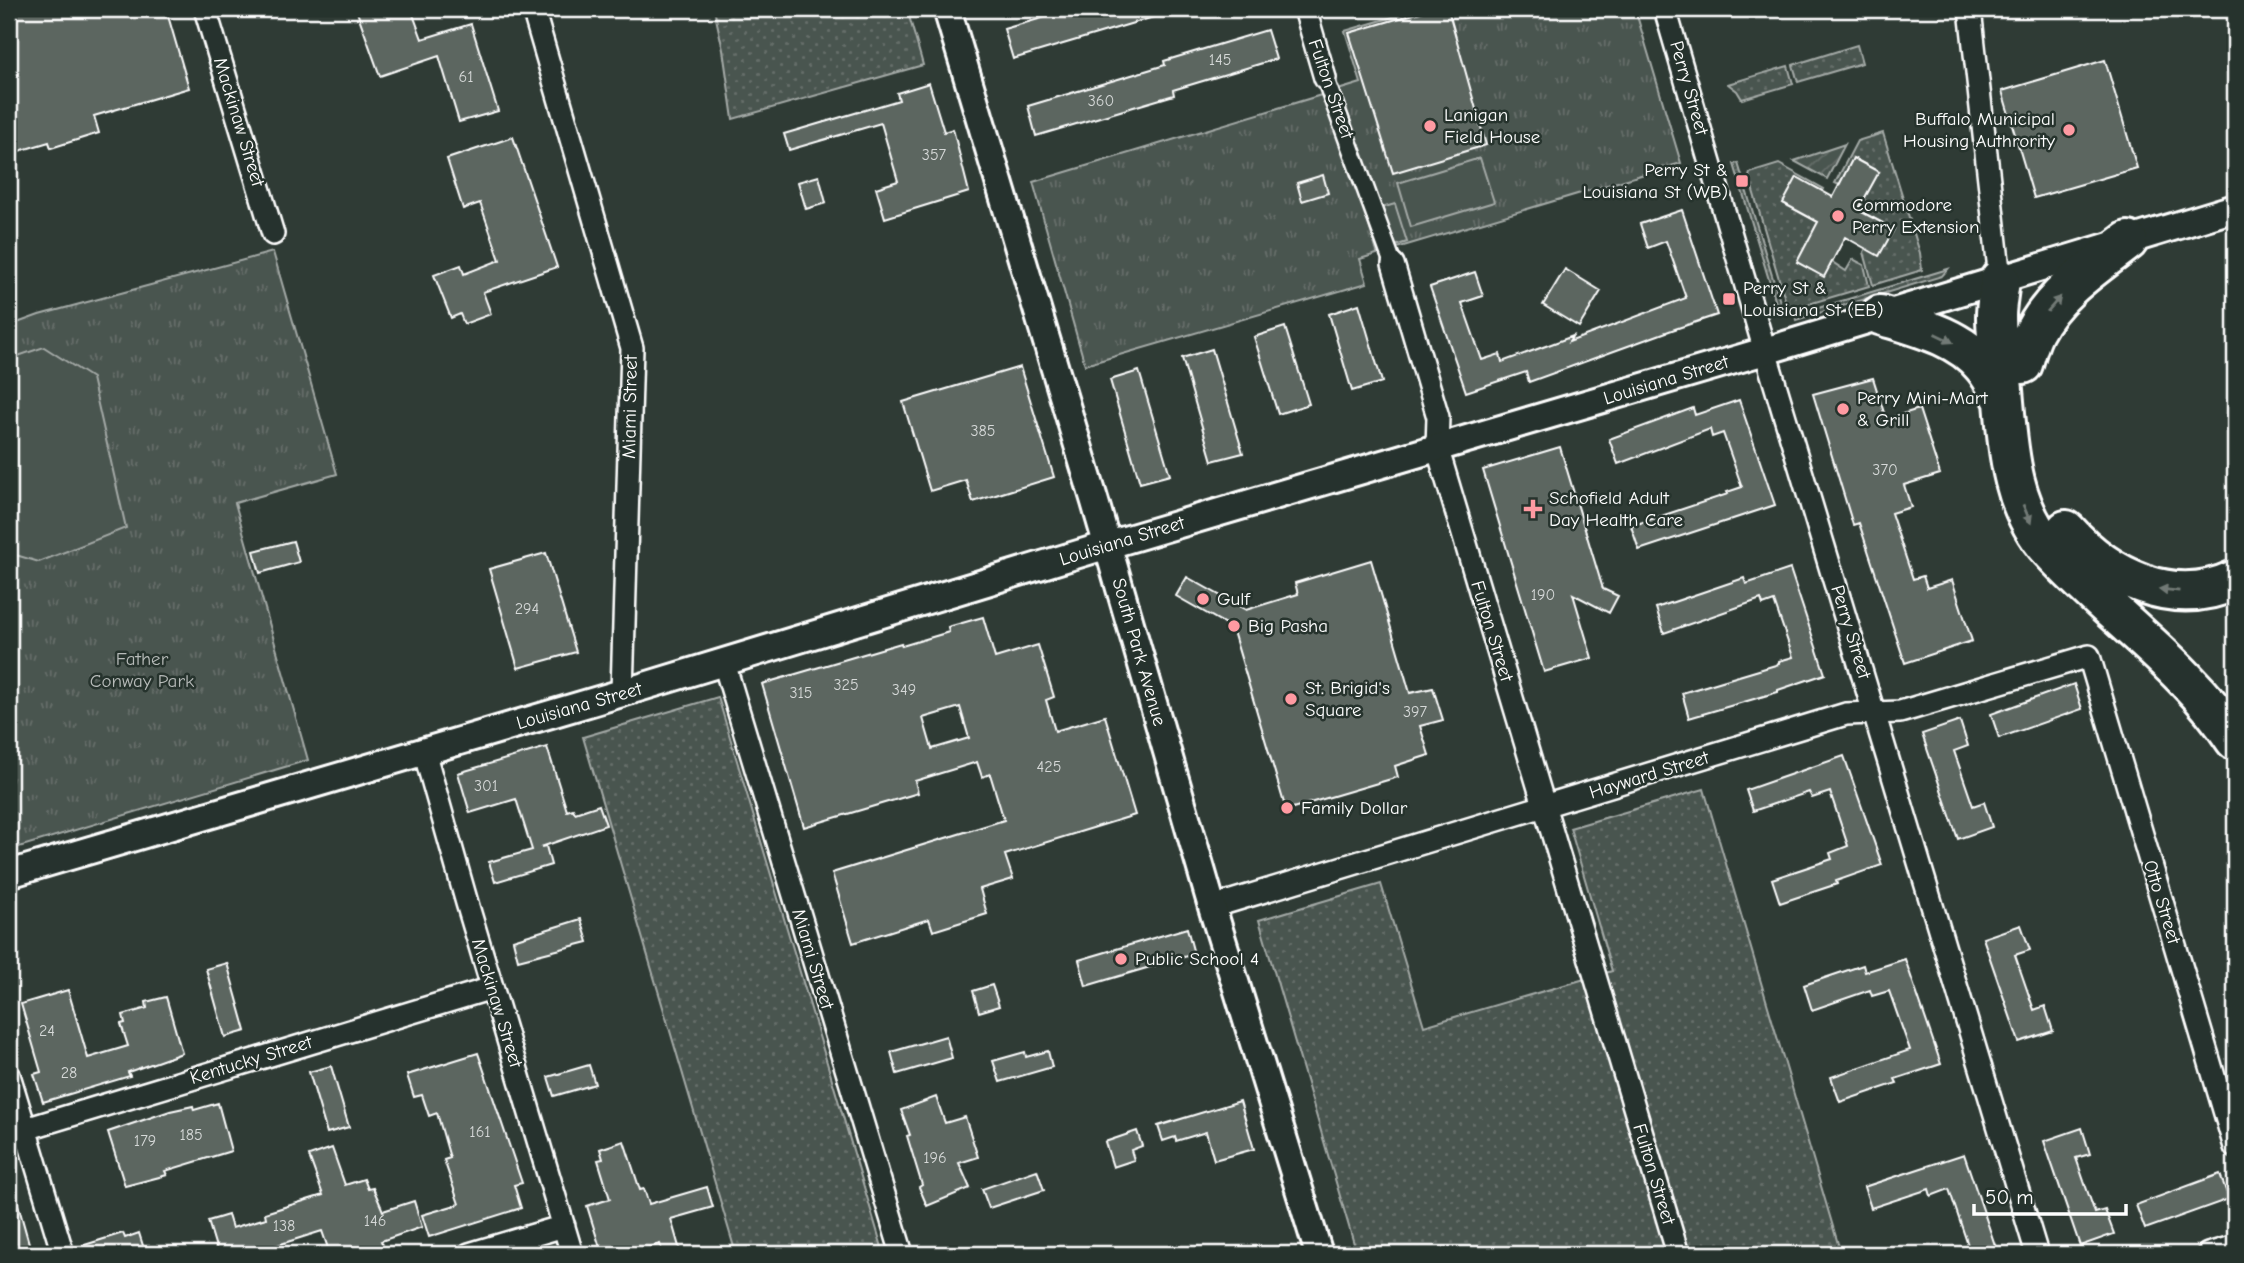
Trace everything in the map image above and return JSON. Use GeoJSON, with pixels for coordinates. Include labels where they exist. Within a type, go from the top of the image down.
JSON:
{"type":"FeatureCollection","features":[{"type":"Feature","properties":{"kind":"highway"},"geometry":{"type":"LineString","coordinates":[[2023,363],[2034,333],[2049,309],[2072,285],[2128,240]]}},
{"type":"Feature","properties":{"kind":"highway"},"geometry":{"type":"LineString","coordinates":[[2000,279],[2014,309],[2034,462],[2043,491],[2062,526],[2085,551],[2110,569],[2133,581],[2161,590],[2196,592],[2235,580]]}},
{"type":"Feature","properties":{"kind":"highway"},"geometry":{"type":"LineString","coordinates":[[2000,279],[1996,316],[2008,452],[2017,490],[2030,523],[2049,549],[2188,683],[2235,740]]}},
{"type":"Feature","properties":{"kind":"highway"},"geometry":{"type":"LineString","coordinates":[[1880,315],[1953,342],[1983,365],[2004,400]]}},
{"type":"Feature","properties":{"kind":"street","name":"Mackinaw Street"},"geometry":{"type":"LineString","coordinates":[[205,9],[272,234]]}},
{"type":"Feature","properties":{"kind":"street","name":"Miami Street"},"geometry":{"type":"LineString","coordinates":[[533,9],[632,348],[622,693]]}},
{"type":"Feature","properties":{"kind":"street","name":"South Park Avenue"},"geometry":{"type":"LineString","coordinates":[[947,9],[1108,545],[1212,907],[1319,1254]]}},
{"type":"Feature","properties":{"kind":"street","name":"Fulton Street"},"geometry":{"type":"LineString","coordinates":[[1305,9],[1325,78],[1392,264],[1437,417],[1437,447],[1678,1254]]}},
{"type":"Feature","properties":{"kind":"street","name":"Perry Street"},"geometry":{"type":"LineString","coordinates":[[1665,9],[2037,1254]]}},
{"type":"Feature","properties":{"kind":"street"},"geometry":{"type":"LineString","coordinates":[[1970,9],[2000,279]]}},
{"type":"Feature","properties":{"kind":"street","name":"Louisiana Street"},"geometry":{"type":"LineString","coordinates":[[9,874],[724,663],[1108,545],[1765,351],[2235,208]]}},
{"type":"Feature","properties":{"kind":"street","name":"Hayward Street"},"geometry":{"type":"LineString","coordinates":[[1212,907],[1846,714],[1900,712],[2089,656]]}},
{"type":"Feature","properties":{"kind":"street","name":"Otto Street"},"geometry":{"type":"LineString","coordinates":[[2089,656],[2235,1147]]}},
{"type":"Feature","properties":{"kind":"street","name":"Miami Street"},"geometry":{"type":"LineString","coordinates":[[724,663],[902,1254]]}},
{"type":"Feature","properties":{"kind":"street","name":"Mackinaw Street"},"geometry":{"type":"LineString","coordinates":[[424,751],[572,1254]]}},
{"type":"Feature","properties":{"kind":"street","name":"Kentucky Street"},"geometry":{"type":"LineString","coordinates":[[17,1131],[492,988]]}},
{"type":"Feature","properties":{"kind":"street"},"geometry":{"type":"LineString","coordinates":[[9,1075],[17,1131],[63,1254]]}},
{"type":"Feature","properties":{"kind":"street"},"geometry":{"type":"LineString","coordinates":[[469,1254],[564,1226]]}},
{"type":"Feature","properties":{"kind":"street"},"geometry":{"type":"LineString","coordinates":[[2208,1254],[2235,1246]]}},
{"type":"Feature","properties":{"kind":"green space"},"geometry":{"type":"Polygon","coordinates":[[[714,9],[907,9],[923,65],[733,119],[714,9]]]}},
{"type":"Feature","properties":{"kind":"green space"},"geometry":{"type":"Polygon","coordinates":[[[1420,9],[1635,9],[1681,163],[1360,259],[1367,283],[1085,365],[1033,182],[1361,83],[1345,31],[1420,9]]]}},
{"type":"Feature","properties":{"kind":"green space"},"geometry":{"type":"Polygon","coordinates":[[[1857,45],[1862,63],[1798,82],[1793,65],[1857,45]]]}},
{"type":"Feature","properties":{"kind":"green space"},"geometry":{"type":"Polygon","coordinates":[[[1788,66],[1793,84],[1742,99],[1728,84],[1788,66]]]}},
{"type":"Feature","properties":{"kind":"green space"},"geometry":{"type":"Polygon","coordinates":[[[1883,133],[1920,253],[1922,270],[1873,285],[1864,252],[1866,248],[1879,255],[1894,229],[1858,210],[1879,172],[1853,158],[1839,185],[1835,183],[1857,141],[1883,133]]]}},
{"type":"Feature","properties":{"kind":"green space"},"geometry":{"type":"Polygon","coordinates":[[[1845,144],[1827,179],[1794,161],[1845,144]]]}},
{"type":"Feature","properties":{"kind":"green space"},"geometry":{"type":"Polygon","coordinates":[[[1480,158],[1494,202],[1411,227],[1398,183],[1480,158]]]}},
{"type":"Feature","properties":{"kind":"green space"},"geometry":{"type":"Polygon","coordinates":[[[1738,163],[1780,302],[1776,303],[1734,164],[1738,163]]]}},
{"type":"Feature","properties":{"kind":"green space"},"geometry":{"type":"Polygon","coordinates":[[[1779,164],[1824,189],[1823,191],[1797,178],[1783,203],[1818,222],[1797,262],[1823,276],[1832,262],[1846,271],[1853,259],[1864,265],[1869,286],[1792,309],[1787,306],[1749,177],[1750,173],[1779,164]]]}},
{"type":"Feature","properties":{"kind":"green space"},"geometry":{"type":"Polygon","coordinates":[[[1395,204],[1407,242],[1377,252],[1365,213],[1395,204]]]}},
{"type":"Feature","properties":{"kind":"green space","name":"Father Conway Park"},"geometry":{"type":"Polygon","coordinates":[[[273,252],[337,474],[235,503],[308,760],[9,850],[9,326],[39,315],[273,252]]]}},
{"type":"Feature","properties":{"kind":"green space"},"geometry":{"type":"Polygon","coordinates":[[[1948,269],[1942,276],[1796,320],[1795,315],[1948,269]]]}},
{"type":"Feature","properties":{"kind":"green space"},"geometry":{"type":"Polygon","coordinates":[[[44,347],[92,378],[126,528],[39,562],[9,553],[9,359],[44,347]]]}},
{"type":"Feature","properties":{"kind":"green space"},"geometry":{"type":"Polygon","coordinates":[[[718,697],[884,1254],[736,1254],[583,737],[718,697]]]}},
{"type":"Feature","properties":{"kind":"green space"},"geometry":{"type":"Polygon","coordinates":[[[1704,789],[1841,1254],[1357,1254],[1259,920],[1381,884],[1424,1026],[1612,971],[1570,828],[1704,789]]]}},
{"type":"Feature","properties":{"kind":"building"},"geometry":{"type":"Polygon","coordinates":[[[9,9],[166,9],[189,88],[94,116],[99,133],[51,148],[49,142],[9,154],[9,9]]]}},
{"type":"Feature","properties":{"kind":"building"},"geometry":{"type":"Polygon","coordinates":[[[356,9],[411,9],[422,39],[471,24],[498,111],[459,122],[439,56],[380,76],[356,9]]]}},
{"type":"Feature","properties":{"kind":"building"},"geometry":{"type":"Polygon","coordinates":[[[1073,9],[1166,9],[1167,13],[1013,59],[1004,29],[1073,9]]]}},
{"type":"Feature","properties":{"kind":"building"},"geometry":{"type":"Polygon","coordinates":[[[1431,9],[1448,9],[1486,145],[1393,173],[1349,33],[1431,9]]]}},
{"type":"Feature","properties":{"kind":"building"},"geometry":{"type":"Polygon","coordinates":[[[1267,30],[1276,59],[1173,90],[1174,95],[1036,136],[1028,106],[1165,65],[1164,61],[1267,30]]]}},
{"type":"Feature","properties":{"kind":"building","name":"Buffalo Municipal Housing Authrority"},"geometry":{"type":"Polygon","coordinates":[[[2105,60],[2137,168],[2034,198],[2002,91],[2105,60]]]}},
{"type":"Feature","properties":{"kind":"building"},"geometry":{"type":"Polygon","coordinates":[[[929,83],[944,132],[953,129],[969,192],[885,218],[876,188],[898,181],[881,123],[789,150],[784,134],[899,100],[897,93],[929,83]]]}},
{"type":"Feature","properties":{"kind":"building"},"geometry":{"type":"Polygon","coordinates":[[[513,137],[557,267],[483,292],[491,314],[464,324],[460,314],[451,318],[434,275],[461,265],[464,274],[500,260],[480,203],[463,209],[447,159],[513,137]]]}},
{"type":"Feature","properties":{"kind":"building","name":"Commodore Perry Extension"},"geometry":{"type":"Polygon","coordinates":[[[1853,158],[1879,172],[1858,210],[1894,229],[1879,256],[1845,237],[1824,277],[1797,262],[1818,222],[1783,203],[1797,177],[1833,197],[1853,158]]]}},
{"type":"Feature","properties":{"kind":"building"},"geometry":{"type":"Polygon","coordinates":[[[1323,175],[1328,193],[1302,201],[1297,183],[1323,175]]]}},
{"type":"Feature","properties":{"kind":"building"},"geometry":{"type":"Polygon","coordinates":[[[819,176],[826,203],[806,209],[798,182],[819,176]]]}},
{"type":"Feature","properties":{"kind":"building"},"geometry":{"type":"Polygon","coordinates":[[[1682,210],[1717,315],[1529,382],[1526,372],[1466,392],[1430,287],[1475,272],[1483,296],[1462,303],[1482,360],[1500,354],[1502,362],[1573,336],[1569,342],[1686,298],[1666,241],[1648,248],[1640,224],[1682,210]]]}},
{"type":"Feature","properties":{"kind":"building"},"geometry":{"type":"Polygon","coordinates":[[[1565,269],[1601,291],[1579,327],[1543,305],[1565,269]]]}},
{"type":"Feature","properties":{"kind":"building"},"geometry":{"type":"Polygon","coordinates":[[[1359,304],[1382,382],[1352,391],[1329,314],[1359,304]]]}},
{"type":"Feature","properties":{"kind":"building"},"geometry":{"type":"Polygon","coordinates":[[[1285,327],[1309,404],[1278,414],[1254,337],[1285,327]]]}},
{"type":"Feature","properties":{"kind":"building"},"geometry":{"type":"Polygon","coordinates":[[[1212,349],[1243,453],[1212,461],[1182,358],[1212,349]]]}},
{"type":"Feature","properties":{"kind":"building"},"geometry":{"type":"Polygon","coordinates":[[[1020,367],[1054,477],[973,502],[966,480],[930,491],[903,402],[1020,367]]]}},
{"type":"Feature","properties":{"kind":"building"},"geometry":{"type":"Polygon","coordinates":[[[1139,371],[1170,475],[1140,483],[1110,380],[1139,371]]]}},
{"type":"Feature","properties":{"kind":"building"},"geometry":{"type":"Polygon","coordinates":[[[1873,378],[1886,419],[1919,409],[1940,474],[1904,485],[1911,507],[1891,513],[1913,579],[1923,576],[1927,588],[1952,580],[1972,641],[1905,663],[1859,523],[1853,525],[1813,394],[1873,378]]]}},
{"type":"Feature","properties":{"kind":"building"},"geometry":{"type":"Polygon","coordinates":[[[1739,400],[1775,505],[1639,550],[1631,526],[1742,487],[1723,433],[1712,437],[1710,429],[1618,464],[1609,439],[1693,408],[1695,415],[1739,400]]]}},
{"type":"Feature","properties":{"kind":"building"},"geometry":{"type":"Polygon","coordinates":[[[1560,447],[1603,589],[1618,596],[1609,613],[1573,594],[1592,658],[1544,672],[1483,470],[1560,447]]]}},
{"type":"Feature","properties":{"kind":"building"},"geometry":{"type":"Polygon","coordinates":[[[293,541],[299,562],[260,573],[254,551],[293,541]]]}},
{"type":"Feature","properties":{"kind":"building"},"geometry":{"type":"Polygon","coordinates":[[[546,553],[576,652],[518,668],[489,569],[546,553]]]}},
{"type":"Feature","properties":{"kind":"building"},"geometry":{"type":"Polygon","coordinates":[[[1371,560],[1410,693],[1433,688],[1443,720],[1420,726],[1429,755],[1395,766],[1398,777],[1286,810],[1232,628],[1176,596],[1187,577],[1246,610],[1298,594],[1295,583],[1371,560]]]}},
{"type":"Feature","properties":{"kind":"building"},"geometry":{"type":"Polygon","coordinates":[[[1790,569],[1825,674],[1778,692],[1689,718],[1682,693],[1779,664],[1779,661],[1793,657],[1774,601],[1763,605],[1761,599],[1664,633],[1656,608],[1744,578],[1746,584],[1790,569]]]}},
{"type":"Feature","properties":{"kind":"building"},"geometry":{"type":"Polygon","coordinates":[[[983,617],[995,658],[1038,645],[1054,697],[1046,700],[1055,731],[1105,716],[1135,815],[1005,855],[1013,879],[980,889],[987,914],[933,931],[929,919],[853,943],[832,873],[1004,820],[990,774],[982,777],[977,762],[915,781],[918,793],[804,827],[762,684],[901,643],[902,646],[949,632],[948,627],[983,617]],[[960,707],[923,718],[932,749],[969,738],[960,707]]]}},
{"type":"Feature","properties":{"kind":"building"},"geometry":{"type":"Polygon","coordinates":[[[2074,684],[2082,709],[1999,738],[1991,714],[2074,684]]]}},
{"type":"Feature","properties":{"kind":"building"},"geometry":{"type":"Polygon","coordinates":[[[1960,721],[1968,746],[1954,751],[1973,806],[1984,802],[1992,827],[1958,839],[1922,734],[1960,721]]]}},
{"type":"Feature","properties":{"kind":"building"},"geometry":{"type":"Polygon","coordinates":[[[547,747],[567,811],[573,809],[575,813],[599,805],[606,825],[541,847],[546,846],[551,865],[495,882],[489,862],[532,850],[516,799],[470,813],[458,773],[547,747]]]}},
{"type":"Feature","properties":{"kind":"building"},"geometry":{"type":"Polygon","coordinates":[[[1844,756],[1882,865],[1780,903],[1772,879],[1832,859],[1830,853],[1848,846],[1830,792],[1812,798],[1809,792],[1753,811],[1746,790],[1844,756]]]}},
{"type":"Feature","properties":{"kind":"building"},"geometry":{"type":"Polygon","coordinates":[[[581,919],[588,942],[518,960],[513,940],[581,919]]]}},
{"type":"Feature","properties":{"kind":"building"},"geometry":{"type":"Polygon","coordinates":[[[2021,925],[2030,950],[2015,955],[2034,1010],[2045,1006],[2053,1031],[2019,1042],[1983,938],[2021,925]]]}},
{"type":"Feature","properties":{"kind":"building"},"geometry":{"type":"Polygon","coordinates":[[[1187,928],[1194,954],[1086,986],[1079,960],[1187,928]]]}},
{"type":"Feature","properties":{"kind":"building"},"geometry":{"type":"Polygon","coordinates":[[[1905,959],[1941,1064],[1895,1079],[1897,1083],[1840,1102],[1831,1077],[1910,1050],[1889,991],[1872,996],[1870,990],[1812,1010],[1804,985],[1863,965],[1865,972],[1905,959]]]}},
{"type":"Feature","properties":{"kind":"building"},"geometry":{"type":"Polygon","coordinates":[[[227,963],[246,1031],[225,1037],[206,969],[227,963]]]}},
{"type":"Feature","properties":{"kind":"building"},"geometry":{"type":"Polygon","coordinates":[[[992,985],[999,1006],[979,1012],[973,991],[992,985]]]}},
{"type":"Feature","properties":{"kind":"building"},"geometry":{"type":"Polygon","coordinates":[[[68,990],[88,1058],[128,1046],[121,1024],[125,1023],[123,1015],[147,1008],[146,1002],[166,997],[182,1053],[128,1072],[130,1076],[43,1102],[34,1074],[41,1072],[21,1004],[68,990]]]}},
{"type":"Feature","properties":{"kind":"building"},"geometry":{"type":"Polygon","coordinates":[[[946,1036],[952,1058],[897,1074],[891,1052],[946,1036]]]}},
{"type":"Feature","properties":{"kind":"building"},"geometry":{"type":"Polygon","coordinates":[[[1048,1051],[1052,1067],[1000,1082],[993,1061],[1025,1052],[1026,1057],[1048,1051]]]}},
{"type":"Feature","properties":{"kind":"building"},"geometry":{"type":"Polygon","coordinates":[[[478,1053],[522,1183],[514,1185],[521,1208],[429,1237],[422,1215],[459,1204],[444,1160],[450,1158],[437,1113],[429,1116],[422,1095],[414,1097],[407,1075],[478,1053]]]}},
{"type":"Feature","properties":{"kind":"building"},"geometry":{"type":"Polygon","coordinates":[[[589,1065],[595,1084],[554,1096],[548,1077],[589,1065]]]}},
{"type":"Feature","properties":{"kind":"building"},"geometry":{"type":"Polygon","coordinates":[[[331,1066],[349,1127],[327,1133],[309,1072],[331,1066]]]}},
{"type":"Feature","properties":{"kind":"building"},"geometry":{"type":"Polygon","coordinates":[[[936,1097],[945,1123],[965,1117],[978,1157],[959,1163],[970,1188],[927,1206],[919,1187],[922,1185],[901,1110],[936,1097]]]}},
{"type":"Feature","properties":{"kind":"building"},"geometry":{"type":"Polygon","coordinates":[[[1240,1101],[1254,1149],[1214,1160],[1206,1132],[1176,1141],[1175,1137],[1163,1141],[1158,1126],[1240,1101]]]}},
{"type":"Feature","properties":{"kind":"building"},"geometry":{"type":"Polygon","coordinates":[[[218,1103],[231,1151],[165,1171],[167,1175],[125,1186],[108,1132],[170,1111],[193,1106],[194,1110],[218,1103]]]}},
{"type":"Feature","properties":{"kind":"building"},"geometry":{"type":"Polygon","coordinates":[[[2082,1128],[2090,1154],[2076,1158],[2095,1213],[2105,1210],[2114,1234],[2080,1246],[2044,1141],[2082,1128]]]}},
{"type":"Feature","properties":{"kind":"building"},"geometry":{"type":"Polygon","coordinates":[[[1137,1131],[1142,1146],[1131,1150],[1134,1160],[1113,1167],[1105,1142],[1137,1131]]]}},
{"type":"Feature","properties":{"kind":"building"},"geometry":{"type":"Polygon","coordinates":[[[624,1141],[640,1190],[644,1189],[649,1204],[707,1187],[713,1207],[671,1219],[681,1254],[663,1254],[660,1244],[626,1254],[602,1254],[587,1206],[610,1199],[598,1160],[603,1159],[600,1149],[624,1141]]]}},
{"type":"Feature","properties":{"kind":"building"},"geometry":{"type":"Polygon","coordinates":[[[332,1148],[345,1185],[364,1179],[368,1189],[373,1188],[383,1211],[414,1201],[422,1227],[381,1241],[383,1245],[367,1250],[369,1254],[330,1254],[322,1231],[265,1249],[266,1254],[218,1254],[208,1221],[228,1215],[232,1228],[266,1218],[265,1213],[323,1195],[309,1156],[332,1148]]]}},
{"type":"Feature","properties":{"kind":"building"},"geometry":{"type":"Polygon","coordinates":[[[1964,1154],[1998,1254],[1971,1254],[1949,1189],[1931,1196],[1929,1189],[1871,1208],[1864,1187],[1964,1154]]]}},
{"type":"Feature","properties":{"kind":"building"},"geometry":{"type":"Polygon","coordinates":[[[1037,1170],[1044,1190],[989,1208],[982,1189],[1037,1170]]]}},
{"type":"Feature","properties":{"kind":"building"},"geometry":{"type":"Polygon","coordinates":[[[2220,1174],[2229,1199],[2145,1229],[2136,1205],[2220,1174]]]}},
{"type":"Feature","properties":{"kind":"building"},"geometry":{"type":"Polygon","coordinates":[[[9,1190],[14,1190],[32,1254],[9,1254],[9,1190]]]}},
{"type":"Feature","properties":{"kind":"building"},"geometry":{"type":"Polygon","coordinates":[[[123,1233],[125,1238],[139,1233],[144,1249],[130,1254],[76,1254],[75,1248],[123,1233]]]}},
{"type":"Feature","properties":{"kind":"place","name":"Lanigan Field House"},"geometry":{"type":"Point","coordinates":[1430,126]}},
{"type":"Feature","properties":{"kind":"place","name":"Buffalo Municipal Housing Authrority"},"geometry":{"type":"Point","coordinates":[2069,130]}},
{"type":"Feature","properties":{"kind":"place","name":"Perry St & Louisiana St (WB)"},"geometry":{"type":"Point","coordinates":[1742,181]}},
{"type":"Feature","properties":{"kind":"place","name":"Commodore Perry Extension"},"geometry":{"type":"Point","coordinates":[1838,216]}},
{"type":"Feature","properties":{"kind":"place","name":"Perry St & Louisiana St (EB)"},"geometry":{"type":"Point","coordinates":[1729,299]}},
{"type":"Feature","properties":{"kind":"place","name":"Perry Mini-Mart & Grill"},"geometry":{"type":"Point","coordinates":[1843,409]}},
{"type":"Feature","properties":{"kind":"place","name":"Schofield Adult Day Health Care"},"geometry":{"type":"Point","coordinates":[1533,509]}},
{"type":"Feature","properties":{"kind":"place","name":"Gulf"},"geometry":{"type":"Point","coordinates":[1203,599]}},
{"type":"Feature","properties":{"kind":"place","name":"Big Pasha"},"geometry":{"type":"Point","coordinates":[1234,626]}},
{"type":"Feature","properties":{"kind":"place","name":"St. Brigid's Square"},"geometry":{"type":"Point","coordinates":[1291,699]}},
{"type":"Feature","properties":{"kind":"place","name":"Family Dollar"},"geometry":{"type":"Point","coordinates":[1287,808]}},
{"type":"Feature","properties":{"kind":"place","name":"Public School 4"},"geometry":{"type":"Point","coordinates":[1121,959]}}]}
